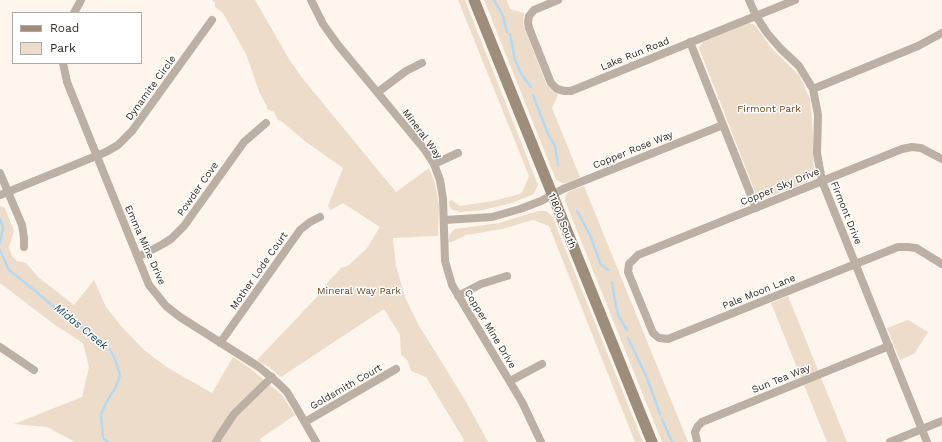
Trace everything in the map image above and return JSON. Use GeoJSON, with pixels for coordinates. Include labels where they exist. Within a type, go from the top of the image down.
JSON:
{"type":"FeatureCollection","features":[{"type":"Feature","properties":{"kind":"main road","name":"11800 South"},"geometry":{"type":"LineString","coordinates":[[474,0],[652,442]]}},
{"type":"Feature","properties":{"kind":"street"},"geometry":{"type":"LineString","coordinates":[[75,12],[81,0]]}},
{"type":"Feature","properties":{"kind":"street","name":"Lake Run Road"},"geometry":{"type":"LineString","coordinates":[[558,0],[534,10],[529,16],[529,28],[551,83],[557,89],[562,91],[570,91],[795,0]]}},
{"type":"Feature","properties":{"kind":"street","name":"Firmont Drive"},"geometry":{"type":"LineString","coordinates":[[749,0],[756,16],[771,38],[799,66],[813,89],[818,116],[817,152],[822,181],[927,442]]}},
{"type":"Feature","properties":{"kind":"street","name":"Mineral Way"},"geometry":{"type":"LineString","coordinates":[[313,1],[323,24],[338,45],[425,150],[434,164],[442,190],[445,220]]}},
{"type":"Feature","properties":{"kind":"street","name":"Dynamite Circle"},"geometry":{"type":"LineString","coordinates":[[4,193],[109,151],[126,138],[212,20]]}},
{"type":"Feature","properties":{"kind":"street"},"geometry":{"type":"LineString","coordinates":[[813,89],[918,46],[942,33]]}},
{"type":"Feature","properties":{"kind":"street"},"geometry":{"type":"LineString","coordinates":[[690,42],[756,208]]}},
{"type":"Feature","properties":{"kind":"street"},"geometry":{"type":"LineString","coordinates":[[378,92],[406,71],[422,63]]}},
{"type":"Feature","properties":{"kind":"street","name":"Emma Mine Drive"},"geometry":{"type":"LineString","coordinates":[[63,64],[67,82],[149,285],[166,306],[180,317],[259,367],[272,377],[287,392],[316,442]]}},
{"type":"Feature","properties":{"kind":"street","name":"Powder Cove"},"geometry":{"type":"LineString","coordinates":[[138,257],[171,239],[184,226],[244,142],[266,123]]}},
{"type":"Feature","properties":{"kind":"street","name":"Copper Rose Way"},"geometry":{"type":"LineString","coordinates":[[552,196],[563,189],[723,125]]}},
{"type":"Feature","properties":{"kind":"street","name":"Copper Sky Drive"},"geometry":{"type":"LineString","coordinates":[[629,264],[638,255],[909,147],[926,149],[942,159]]}},
{"type":"Feature","properties":{"kind":"street"},"geometry":{"type":"LineString","coordinates":[[434,164],[458,153]]}},
{"type":"Feature","properties":{"kind":"street"},"geometry":{"type":"LineString","coordinates":[[0,173],[4,193],[22,225],[24,247]]}},
{"type":"Feature","properties":{"kind":"street"},"geometry":{"type":"LineString","coordinates":[[445,220],[476,219],[507,213],[552,196]]}},
{"type":"Feature","properties":{"kind":"street","name":"Mother Lode Court"},"geometry":{"type":"LineString","coordinates":[[220,343],[300,230],[310,222],[320,217]]}},
{"type":"Feature","properties":{"kind":"street","name":"Copper Mine Drive"},"geometry":{"type":"LineString","coordinates":[[445,220],[445,260],[452,285],[510,381],[541,442]]}},
{"type":"Feature","properties":{"kind":"street","name":"Pale Moon Lane"},"geometry":{"type":"LineString","coordinates":[[629,264],[628,272],[651,330],[657,336],[665,339],[893,248],[907,247],[920,250],[942,264]]}},
{"type":"Feature","properties":{"kind":"street"},"geometry":{"type":"LineString","coordinates":[[458,296],[482,284],[507,276]]}},
{"type":"Feature","properties":{"kind":"street","name":"Sun Tea Way"},"geometry":{"type":"LineString","coordinates":[[697,442],[695,432],[702,422],[889,346]]}},
{"type":"Feature","properties":{"kind":"street"},"geometry":{"type":"LineString","coordinates":[[0,347],[34,370]]}},
{"type":"Feature","properties":{"kind":"street"},"geometry":{"type":"LineString","coordinates":[[510,381],[542,364]]}},
{"type":"Feature","properties":{"kind":"street","name":"Goldsmith Court"},"geometry":{"type":"LineString","coordinates":[[305,422],[396,369]]}},
{"type":"Feature","properties":{"kind":"street"},"geometry":{"type":"LineString","coordinates":[[216,442],[234,414],[272,377]]}},
{"type":"Feature","properties":{"kind":"street"},"geometry":{"type":"LineString","coordinates":[[890,442],[942,421]]}},
{"type":"Feature","properties":{"kind":"green space","name":"Mineral Way Park"},"geometry":{"type":"Polygon","coordinates":[[[212,0],[255,0],[289,59],[303,79],[396,192],[429,168],[435,184],[439,205],[438,236],[393,238],[396,266],[405,297],[418,324],[465,400],[488,442],[463,442],[464,440],[426,377],[411,371],[408,361],[401,355],[400,335],[384,309],[281,377],[257,360],[315,299],[341,268],[349,265],[367,248],[380,227],[343,203],[331,210],[328,206],[343,168],[306,142],[278,120],[274,112],[267,109],[246,54],[223,13],[215,7],[215,3],[212,0]]]}},
{"type":"Feature","properties":{"kind":"green space"},"geometry":{"type":"Polygon","coordinates":[[[458,0],[465,0],[538,185],[534,194],[512,203],[483,210],[460,212],[453,210],[450,207],[449,201],[452,200],[460,206],[492,201],[522,193],[529,176],[458,0]]]}},
{"type":"Feature","properties":{"kind":"green space"},"geometry":{"type":"Polygon","coordinates":[[[484,0],[507,0],[510,9],[524,13],[524,27],[547,86],[558,95],[552,108],[580,177],[566,183],[556,180],[484,0]]]}},
{"type":"Feature","properties":{"kind":"green space","name":"Firmont Park"},"geometry":{"type":"Polygon","coordinates":[[[749,23],[755,25],[772,49],[799,75],[810,99],[813,132],[814,175],[807,182],[760,199],[756,194],[699,48],[703,42],[749,23]]]}},
{"type":"Feature","properties":{"kind":"green space"},"geometry":{"type":"Polygon","coordinates":[[[584,186],[688,442],[662,442],[565,201],[565,197],[568,192],[584,186]]]}},
{"type":"Feature","properties":{"kind":"green space"},"geometry":{"type":"Polygon","coordinates":[[[0,206],[5,208],[14,231],[9,247],[12,256],[17,261],[26,263],[38,277],[74,305],[94,280],[106,307],[122,327],[144,350],[168,368],[212,393],[233,357],[251,369],[282,395],[295,415],[260,439],[261,442],[75,442],[47,427],[14,424],[82,397],[89,367],[83,343],[55,325],[0,283],[0,206]]]}},
{"type":"Feature","properties":{"kind":"green space"},"geometry":{"type":"Polygon","coordinates":[[[538,211],[546,211],[552,216],[643,442],[635,442],[549,226],[533,220],[502,229],[466,235],[452,242],[448,242],[450,234],[455,229],[499,223],[538,211]]]}},
{"type":"Feature","properties":{"kind":"green space"},"geometry":{"type":"Polygon","coordinates":[[[788,296],[847,442],[827,442],[771,303],[788,296]]]}},
{"type":"Feature","properties":{"kind":"green space"},"geometry":{"type":"Polygon","coordinates":[[[908,320],[928,332],[914,354],[900,360],[887,328],[908,320]]]}},
{"type":"Feature","properties":{"kind":"waterway"},"geometry":{"type":"LineString","coordinates":[[494,0],[503,16],[507,32]]}},
{"type":"Feature","properties":{"kind":"waterway"},"geometry":{"type":"LineString","coordinates":[[510,34],[515,60],[522,75],[531,87]]}},
{"type":"Feature","properties":{"kind":"waterway"},"geometry":{"type":"LineString","coordinates":[[533,95],[548,134],[555,146],[558,165]]}},
{"type":"Feature","properties":{"kind":"waterway"},"geometry":{"type":"LineString","coordinates":[[577,211],[590,235],[601,265],[608,270]]}},
{"type":"Feature","properties":{"kind":"waterway","name":"Midas Creek"},"geometry":{"type":"LineString","coordinates":[[0,219],[3,228],[0,243]]}},
{"type":"Feature","properties":{"kind":"waterway","name":"Midas Creek"},"geometry":{"type":"LineString","coordinates":[[0,250],[9,270],[54,307],[109,348],[115,359],[120,375],[116,387],[101,414],[103,438],[108,442]]}},
{"type":"Feature","properties":{"kind":"waterway"},"geometry":{"type":"LineString","coordinates":[[612,282],[619,317],[627,330]]}},
{"type":"Feature","properties":{"kind":"waterway"},"geometry":{"type":"LineString","coordinates":[[628,338],[647,378],[660,414]]}},
{"type":"Feature","properties":{"kind":"waterway"},"geometry":{"type":"LineString","coordinates":[[662,419],[672,442]]}}]}
